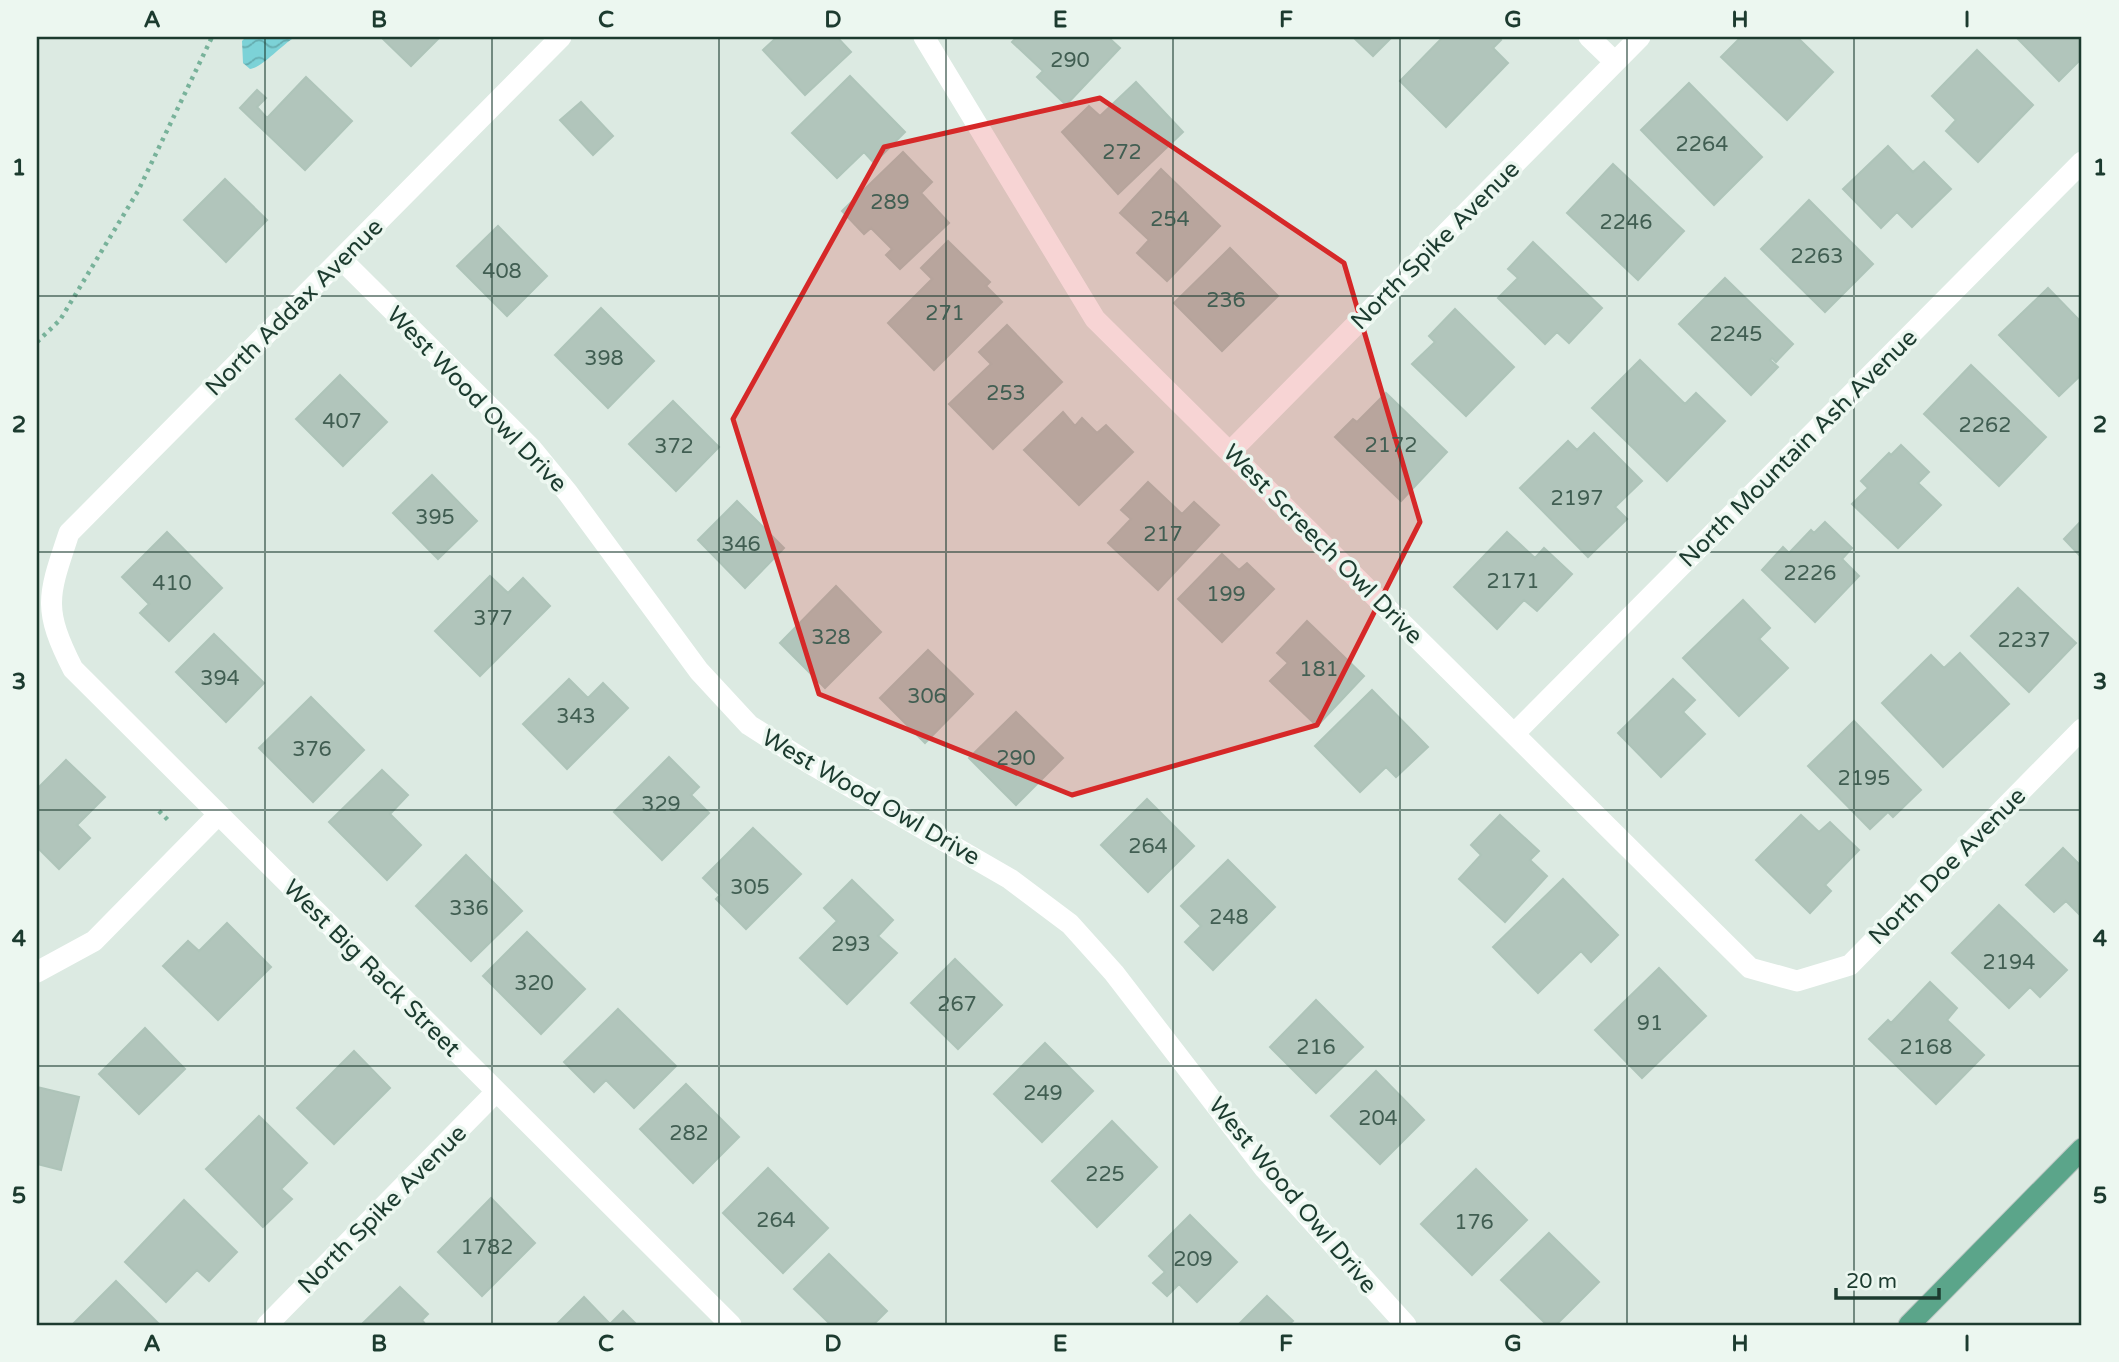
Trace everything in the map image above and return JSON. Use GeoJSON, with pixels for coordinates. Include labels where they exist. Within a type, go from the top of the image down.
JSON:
{"type":"FeatureCollection","features":[{"type":"Feature","properties":{"kind":"main road"},"geometry":{"type":"LineString","coordinates":[[1909,1325],[2082,1149]]}},
{"type":"Feature","properties":{"kind":"street","name":"North Addax Avenue"},"geometry":{"type":"LineString","coordinates":[[50,590],[69,533],[561,37]]}},
{"type":"Feature","properties":{"kind":"street","name":"West Screech Owl Drive"},"geometry":{"type":"LineString","coordinates":[[924,37],[1095,319],[1750,968],[1797,981]]}},
{"type":"Feature","properties":{"kind":"street"},"geometry":{"type":"LineString","coordinates":[[1589,37],[1615,62]]}},
{"type":"Feature","properties":{"kind":"street","name":"North Spike Avenue"},"geometry":{"type":"LineString","coordinates":[[1230,452],[1640,37]]}},
{"type":"Feature","properties":{"kind":"street","name":"North Mountain Ash Avenue"},"geometry":{"type":"LineString","coordinates":[[1514,734],[2082,162]]}},
{"type":"Feature","properties":{"kind":"street","name":"West Wood Owl Drive"},"geometry":{"type":"LineString","coordinates":[[342,260],[531,448],[568,493],[699,671],[749,725],[808,763],[1010,879],[1070,924],[1114,972],[1265,1169],[1406,1325]]}},
{"type":"Feature","properties":{"kind":"street","name":"West Big Rack Street"},"geometry":{"type":"LineString","coordinates":[[50,590],[54,632],[73,669],[731,1325]]}},
{"type":"Feature","properties":{"kind":"street","name":"North Doe Avenue"},"geometry":{"type":"LineString","coordinates":[[1797,981],[1850,965],[2082,729]]}},
{"type":"Feature","properties":{"kind":"street"},"geometry":{"type":"LineString","coordinates":[[37,972],[94,941],[218,815]]}},
{"type":"Feature","properties":{"kind":"street","name":"North Spike Avenue"},"geometry":{"type":"LineString","coordinates":[[267,1325],[496,1092]]}},
{"type":"Feature","properties":{"kind":"path"},"geometry":{"type":"LineString","coordinates":[[37,342],[60,320],[138,191],[212,37]]}},
{"type":"Feature","properties":{"kind":"highlighted area"},"geometry":{"type":"Polygon","coordinates":[[[1100,98],[1344,263],[1420,522],[1317,725],[1072,795],[819,694],[733,419],[884,147],[1100,98]]]}},
{"type":"Feature","properties":{"kind":"water"},"geometry":{"type":"Polygon","coordinates":[[[246,37],[292,39],[265,61],[250,69],[243,63],[242,41],[246,37]]]}},
{"type":"Feature","properties":{"kind":"building"},"geometry":{"type":"Polygon","coordinates":[[[381,37],[440,37],[411,66],[381,37]]]}},
{"type":"Feature","properties":{"kind":"building"},"geometry":{"type":"Polygon","coordinates":[[[777,37],[837,37],[851,52],[805,95],[763,50],[777,37]]]}},
{"type":"Feature","properties":{"kind":"building"},"geometry":{"type":"Polygon","coordinates":[[[1017,37],[1108,37],[1120,48],[1066,105],[1037,77],[1043,71],[1012,42],[1017,37]]]}},
{"type":"Feature","properties":{"kind":"building"},"geometry":{"type":"Polygon","coordinates":[[[1353,37],[1392,37],[1373,56],[1353,37]]]}},
{"type":"Feature","properties":{"kind":"building"},"geometry":{"type":"Polygon","coordinates":[[[1443,37],[1498,37],[1501,40],[1493,48],[1508,63],[1446,127],[1400,81],[1443,37]]]}},
{"type":"Feature","properties":{"kind":"building"},"geometry":{"type":"Polygon","coordinates":[[[1741,37],[1797,37],[1833,72],[1787,120],[1721,57],[1741,37]]]}},
{"type":"Feature","properties":{"kind":"building"},"geometry":{"type":"Polygon","coordinates":[[[2016,37],[2082,37],[2082,58],[2059,81],[2016,37]]]}},
{"type":"Feature","properties":{"kind":"building"},"geometry":{"type":"Polygon","coordinates":[[[1977,50],[2033,105],[1978,162],[1946,131],[1956,120],[1932,96],[1977,50]]]}},
{"type":"Feature","properties":{"kind":"building"},"geometry":{"type":"Polygon","coordinates":[[[850,76],[905,132],[874,163],[864,152],[837,178],[792,133],[850,76]]]}},
{"type":"Feature","properties":{"kind":"building"},"geometry":{"type":"Polygon","coordinates":[[[306,77],[352,121],[305,170],[240,108],[257,90],[266,98],[257,107],[267,118],[306,77]]]}},
{"type":"Feature","properties":{"kind":"building"},"geometry":{"type":"Polygon","coordinates":[[[1136,82],[1183,132],[1118,194],[1062,132],[1089,106],[1100,116],[1136,82]]]}},
{"type":"Feature","properties":{"kind":"building"},"geometry":{"type":"Polygon","coordinates":[[[1689,83],[1762,157],[1714,205],[1641,130],[1689,83]]]}},
{"type":"Feature","properties":{"kind":"building"},"geometry":{"type":"Polygon","coordinates":[[[581,102],[613,136],[593,155],[560,120],[581,102]]]}},
{"type":"Feature","properties":{"kind":"building"},"geometry":{"type":"Polygon","coordinates":[[[1888,146],[1913,172],[1924,162],[1951,189],[1912,227],[1897,212],[1881,228],[1843,189],[1888,146]]]}},
{"type":"Feature","properties":{"kind":"building"},"geometry":{"type":"Polygon","coordinates":[[[903,152],[932,182],[921,193],[949,223],[900,269],[886,255],[892,249],[871,228],[864,234],[842,211],[903,152]]]}},
{"type":"Feature","properties":{"kind":"building"},"geometry":{"type":"Polygon","coordinates":[[[1613,164],[1684,231],[1638,280],[1567,213],[1613,164]]]}},
{"type":"Feature","properties":{"kind":"building"},"geometry":{"type":"Polygon","coordinates":[[[1161,169],[1220,226],[1167,281],[1137,253],[1149,240],[1120,213],[1161,169]]]}},
{"type":"Feature","properties":{"kind":"building"},"geometry":{"type":"Polygon","coordinates":[[[225,179],[267,220],[226,262],[184,220],[225,179]]]}},
{"type":"Feature","properties":{"kind":"building"},"geometry":{"type":"Polygon","coordinates":[[[1809,200],[1873,264],[1825,312],[1761,249],[1809,200]]]}},
{"type":"Feature","properties":{"kind":"building"},"geometry":{"type":"Polygon","coordinates":[[[498,226],[547,276],[507,316],[457,266],[498,226]]]}},
{"type":"Feature","properties":{"kind":"building"},"geometry":{"type":"Polygon","coordinates":[[[948,241],[990,282],[986,286],[1002,302],[934,370],[888,323],[932,279],[921,268],[948,241]]]}},
{"type":"Feature","properties":{"kind":"building"},"geometry":{"type":"Polygon","coordinates":[[[1533,242],[1602,308],[1569,343],[1557,332],[1545,344],[1498,298],[1518,278],[1508,269],[1533,242]]]}},
{"type":"Feature","properties":{"kind":"building"},"geometry":{"type":"Polygon","coordinates":[[[1230,248],[1278,296],[1222,351],[1174,303],[1230,248]]]}},
{"type":"Feature","properties":{"kind":"building"},"geometry":{"type":"Polygon","coordinates":[[[1725,278],[1793,344],[1776,362],[1772,358],[1770,360],[1778,367],[1751,395],[1679,324],[1725,278]]]}},
{"type":"Feature","properties":{"kind":"building"},"geometry":{"type":"Polygon","coordinates":[[[2048,288],[2082,323],[2082,374],[2059,396],[1999,335],[2048,288]]]}},
{"type":"Feature","properties":{"kind":"building"},"geometry":{"type":"Polygon","coordinates":[[[601,308],[654,361],[608,408],[555,355],[601,308]]]}},
{"type":"Feature","properties":{"kind":"building"},"geometry":{"type":"Polygon","coordinates":[[[1455,309],[1514,367],[1466,416],[1412,364],[1435,342],[1429,336],[1455,309]]]}},
{"type":"Feature","properties":{"kind":"building"},"geometry":{"type":"Polygon","coordinates":[[[1007,325],[1062,382],[993,449],[949,404],[991,364],[979,352],[1007,325]]]}},
{"type":"Feature","properties":{"kind":"building"},"geometry":{"type":"Polygon","coordinates":[[[1640,360],[1685,404],[1696,393],[1725,421],[1667,481],[1592,408],[1640,360]]]}},
{"type":"Feature","properties":{"kind":"building"},"geometry":{"type":"Polygon","coordinates":[[[1971,365],[2046,437],[1999,486],[1924,414],[1971,365]]]}},
{"type":"Feature","properties":{"kind":"building"},"geometry":{"type":"Polygon","coordinates":[[[340,375],[387,422],[343,466],[296,419],[340,375]]]}},
{"type":"Feature","properties":{"kind":"building"},"geometry":{"type":"Polygon","coordinates":[[[1386,393],[1447,452],[1401,501],[1335,437],[1353,419],[1357,422],[1386,393]]]}},
{"type":"Feature","properties":{"kind":"building"},"geometry":{"type":"Polygon","coordinates":[[[673,401],[719,447],[676,491],[629,444],[673,401]]]}},
{"type":"Feature","properties":{"kind":"building"},"geometry":{"type":"Polygon","coordinates":[[[1063,412],[1075,426],[1082,418],[1097,433],[1106,425],[1133,452],[1079,505],[1024,450],[1063,412]]]}},
{"type":"Feature","properties":{"kind":"building"},"geometry":{"type":"Polygon","coordinates":[[[1594,433],[1642,481],[1615,507],[1627,519],[1588,557],[1520,488],[1568,441],[1577,450],[1594,433]]]}},
{"type":"Feature","properties":{"kind":"building"},"geometry":{"type":"Polygon","coordinates":[[[1901,445],[1929,472],[1918,483],[1941,505],[1898,548],[1852,504],[1868,488],[1861,481],[1901,445]]]}},
{"type":"Feature","properties":{"kind":"building"},"geometry":{"type":"Polygon","coordinates":[[[432,475],[477,521],[438,559],[393,513],[432,475]]]}},
{"type":"Feature","properties":{"kind":"building"},"geometry":{"type":"Polygon","coordinates":[[[1148,482],[1182,514],[1194,502],[1219,525],[1158,590],[1108,543],[1131,519],[1121,510],[1148,482]]]}},
{"type":"Feature","properties":{"kind":"building"},"geometry":{"type":"Polygon","coordinates":[[[737,501],[784,548],[745,588],[698,540],[737,501]]]}},
{"type":"Feature","properties":{"kind":"building"},"geometry":{"type":"Polygon","coordinates":[[[2082,520],[2082,558],[2064,539],[2082,520]]]}},
{"type":"Feature","properties":{"kind":"building"},"geometry":{"type":"Polygon","coordinates":[[[1825,522],[1852,548],[1842,559],[1859,576],[1815,622],[1762,570],[1783,547],[1789,553],[1811,530],[1814,533],[1825,522]]]}},
{"type":"Feature","properties":{"kind":"building"},"geometry":{"type":"Polygon","coordinates":[[[167,532],[222,588],[169,641],[140,613],[149,604],[122,577],[167,532]]]}},
{"type":"Feature","properties":{"kind":"building"},"geometry":{"type":"Polygon","coordinates":[[[1507,532],[1535,558],[1544,548],[1572,574],[1537,611],[1524,600],[1497,629],[1454,587],[1507,532]]]}},
{"type":"Feature","properties":{"kind":"building"},"geometry":{"type":"Polygon","coordinates":[[[1222,554],[1239,570],[1247,563],[1274,589],[1222,642],[1178,599],[1222,554]]]}},
{"type":"Feature","properties":{"kind":"building"},"geometry":{"type":"Polygon","coordinates":[[[490,576],[508,593],[523,578],[550,606],[480,676],[435,631],[490,576]]]}},
{"type":"Feature","properties":{"kind":"building"},"geometry":{"type":"Polygon","coordinates":[[[836,586],[881,632],[825,688],[780,643],[836,586]]]}},
{"type":"Feature","properties":{"kind":"building"},"geometry":{"type":"Polygon","coordinates":[[[2018,588],[2076,643],[2029,692],[1971,636],[2018,588]]]}},
{"type":"Feature","properties":{"kind":"building"},"geometry":{"type":"Polygon","coordinates":[[[1743,600],[1770,628],[1759,639],[1788,668],[1739,716],[1683,658],[1743,600]]]}},
{"type":"Feature","properties":{"kind":"building"},"geometry":{"type":"Polygon","coordinates":[[[1307,621],[1364,676],[1317,726],[1270,681],[1288,663],[1277,653],[1307,621]]]}},
{"type":"Feature","properties":{"kind":"building"},"geometry":{"type":"Polygon","coordinates":[[[214,634],[264,683],[226,722],[176,672],[214,634]]]}},
{"type":"Feature","properties":{"kind":"building"},"geometry":{"type":"Polygon","coordinates":[[[928,650],[973,694],[925,743],[880,698],[928,650]]]}},
{"type":"Feature","properties":{"kind":"building"},"geometry":{"type":"Polygon","coordinates":[[[1960,653],[2009,704],[1943,767],[1882,703],[1931,655],[1944,668],[1960,653]]]}},
{"type":"Feature","properties":{"kind":"building"},"geometry":{"type":"Polygon","coordinates":[[[569,679],[588,698],[603,683],[628,708],[567,769],[523,724],[569,679]]]}},
{"type":"Feature","properties":{"kind":"building"},"geometry":{"type":"Polygon","coordinates":[[[1673,679],[1695,700],[1683,712],[1705,734],[1661,777],[1618,733],[1673,679]]]}},
{"type":"Feature","properties":{"kind":"building"},"geometry":{"type":"Polygon","coordinates":[[[1372,690],[1428,747],[1396,777],[1386,767],[1360,792],[1315,746],[1372,690]]]}},
{"type":"Feature","properties":{"kind":"building"},"geometry":{"type":"Polygon","coordinates":[[[311,697],[364,750],[313,802],[259,748],[311,697]]]}},
{"type":"Feature","properties":{"kind":"building"},"geometry":{"type":"Polygon","coordinates":[[[1016,712],[1063,758],[1016,805],[969,758],[1016,712]]]}},
{"type":"Feature","properties":{"kind":"building"},"geometry":{"type":"Polygon","coordinates":[[[1854,721],[1921,790],[1893,817],[1888,812],[1870,829],[1808,766],[1854,721]]]}},
{"type":"Feature","properties":{"kind":"building"},"geometry":{"type":"Polygon","coordinates":[[[669,757],[699,787],[691,795],[709,813],[662,860],[614,812],[669,757]]]}},
{"type":"Feature","properties":{"kind":"building"},"geometry":{"type":"Polygon","coordinates":[[[66,760],[105,797],[77,825],[90,838],[59,869],[37,847],[37,789],[66,760]]]}},
{"type":"Feature","properties":{"kind":"building"},"geometry":{"type":"Polygon","coordinates":[[[382,770],[408,795],[390,814],[421,845],[387,880],[329,822],[382,770]]]}},
{"type":"Feature","properties":{"kind":"building"},"geometry":{"type":"Polygon","coordinates":[[[1147,799],[1194,846],[1148,892],[1101,845],[1147,799]]]}},
{"type":"Feature","properties":{"kind":"building"},"geometry":{"type":"Polygon","coordinates":[[[1500,815],[1539,851],[1530,860],[1547,876],[1505,922],[1459,879],[1481,855],[1471,845],[1500,815]]]}},
{"type":"Feature","properties":{"kind":"building"},"geometry":{"type":"Polygon","coordinates":[[[1801,815],[1819,832],[1830,822],[1859,850],[1825,885],[1831,891],[1810,913],[1756,860],[1801,815]]]}},
{"type":"Feature","properties":{"kind":"building"},"geometry":{"type":"Polygon","coordinates":[[[753,828],[801,874],[746,929],[716,899],[720,895],[703,878],[753,828]]]}},
{"type":"Feature","properties":{"kind":"building"},"geometry":{"type":"Polygon","coordinates":[[[2063,848],[2080,865],[2082,863],[2082,917],[2066,901],[2054,912],[2026,885],[2063,848]]]}},
{"type":"Feature","properties":{"kind":"building"},"geometry":{"type":"Polygon","coordinates":[[[466,855],[522,911],[471,961],[416,906],[466,855]]]}},
{"type":"Feature","properties":{"kind":"building"},"geometry":{"type":"Polygon","coordinates":[[[1228,860],[1275,907],[1213,970],[1185,942],[1201,926],[1181,906],[1228,860]]]}},
{"type":"Feature","properties":{"kind":"building"},"geometry":{"type":"Polygon","coordinates":[[[1563,879],[1618,935],[1591,962],[1581,951],[1538,993],[1493,947],[1563,879]]]}},
{"type":"Feature","properties":{"kind":"building"},"geometry":{"type":"Polygon","coordinates":[[[852,880],[893,920],[878,936],[897,953],[847,1004],[800,958],[837,921],[824,908],[852,880]]]}},
{"type":"Feature","properties":{"kind":"building"},"geometry":{"type":"Polygon","coordinates":[[[1999,905],[2067,970],[2040,997],[2030,987],[2009,1008],[1952,953],[1999,905]]]}},
{"type":"Feature","properties":{"kind":"building"},"geometry":{"type":"Polygon","coordinates":[[[227,923],[271,967],[218,1020],[163,966],[188,941],[199,951],[227,923]]]}},
{"type":"Feature","properties":{"kind":"building"},"geometry":{"type":"Polygon","coordinates":[[[527,932],[585,989],[541,1034],[483,976],[527,932]]]}},
{"type":"Feature","properties":{"kind":"building"},"geometry":{"type":"Polygon","coordinates":[[[955,959],[1002,1005],[958,1049],[911,1003],[955,959]]]}},
{"type":"Feature","properties":{"kind":"building"},"geometry":{"type":"Polygon","coordinates":[[[1659,968],[1706,1016],[1642,1078],[1595,1030],[1659,968]]]}},
{"type":"Feature","properties":{"kind":"building"},"geometry":{"type":"Polygon","coordinates":[[[1930,982],[1957,1008],[1947,1020],[1984,1055],[1936,1104],[1869,1039],[1888,1020],[1891,1023],[1930,982]]]}},
{"type":"Feature","properties":{"kind":"building"},"geometry":{"type":"Polygon","coordinates":[[[1316,1000],[1363,1047],[1316,1093],[1270,1047],[1316,1000]]]}},
{"type":"Feature","properties":{"kind":"building"},"geometry":{"type":"Polygon","coordinates":[[[618,1009],[676,1066],[634,1108],[606,1080],[594,1092],[564,1062],[618,1009]]]}},
{"type":"Feature","properties":{"kind":"building"},"geometry":{"type":"Polygon","coordinates":[[[145,1028],[185,1069],[139,1114],[99,1074],[145,1028]]]}},
{"type":"Feature","properties":{"kind":"building"},"geometry":{"type":"Polygon","coordinates":[[[1045,1043],[1093,1091],[1042,1142],[994,1094],[1045,1043]]]}},
{"type":"Feature","properties":{"kind":"building"},"geometry":{"type":"Polygon","coordinates":[[[354,1051],[390,1088],[334,1144],[297,1108],[354,1051]]]}},
{"type":"Feature","properties":{"kind":"building"},"geometry":{"type":"Polygon","coordinates":[[[1376,1071],[1424,1120],[1380,1164],[1331,1116],[1376,1071]]]}},
{"type":"Feature","properties":{"kind":"building"},"geometry":{"type":"Polygon","coordinates":[[[686,1084],[739,1137],[693,1183],[640,1129],[686,1084]]]}},
{"type":"Feature","properties":{"kind":"building"},"geometry":{"type":"Polygon","coordinates":[[[37,1087],[79,1097],[61,1170],[37,1164],[37,1087]]]}},
{"type":"Feature","properties":{"kind":"building"},"geometry":{"type":"Polygon","coordinates":[[[259,1116],[307,1163],[281,1189],[292,1199],[263,1227],[206,1169],[259,1116]]]}},
{"type":"Feature","properties":{"kind":"building"},"geometry":{"type":"Polygon","coordinates":[[[1112,1121],[1157,1167],[1097,1227],[1052,1181],[1112,1121]]]}},
{"type":"Feature","properties":{"kind":"building"},"geometry":{"type":"Polygon","coordinates":[[[768,1168],[828,1228],[783,1273],[723,1213],[768,1168]]]}},
{"type":"Feature","properties":{"kind":"building"},"geometry":{"type":"Polygon","coordinates":[[[1476,1169],[1527,1220],[1472,1275],[1421,1224],[1476,1169]]]}},
{"type":"Feature","properties":{"kind":"building"},"geometry":{"type":"Polygon","coordinates":[[[491,1198],[535,1243],[482,1296],[438,1252],[491,1198]]]}},
{"type":"Feature","properties":{"kind":"building"},"geometry":{"type":"Polygon","coordinates":[[[184,1200],[237,1252],[209,1281],[197,1270],[166,1302],[125,1262],[184,1200]]]}},
{"type":"Feature","properties":{"kind":"building"},"geometry":{"type":"Polygon","coordinates":[[[1190,1215],[1237,1262],[1197,1302],[1179,1284],[1167,1296],[1153,1283],[1165,1272],[1149,1256],[1190,1215]]]}},
{"type":"Feature","properties":{"kind":"building"},"geometry":{"type":"Polygon","coordinates":[[[1549,1233],[1599,1282],[1556,1325],[1547,1325],[1501,1280],[1549,1233]]]}},
{"type":"Feature","properties":{"kind":"building"},"geometry":{"type":"Polygon","coordinates":[[[829,1254],[887,1311],[873,1325],[831,1325],[794,1289],[829,1254]]]}},
{"type":"Feature","properties":{"kind":"building"},"geometry":{"type":"Polygon","coordinates":[[[116,1281],[160,1325],[72,1325],[116,1281]]]}},
{"type":"Feature","properties":{"kind":"building"},"geometry":{"type":"Polygon","coordinates":[[[400,1287],[428,1314],[422,1320],[426,1325],[361,1325],[400,1287]]]}},
{"type":"Feature","properties":{"kind":"building"},"geometry":{"type":"Polygon","coordinates":[[[1267,1296],[1293,1321],[1288,1325],[1238,1325],[1267,1296]]]}},
{"type":"Feature","properties":{"kind":"building"},"geometry":{"type":"Polygon","coordinates":[[[584,1297],[610,1324],[623,1311],[637,1325],[556,1325],[584,1297]]]}}]}
